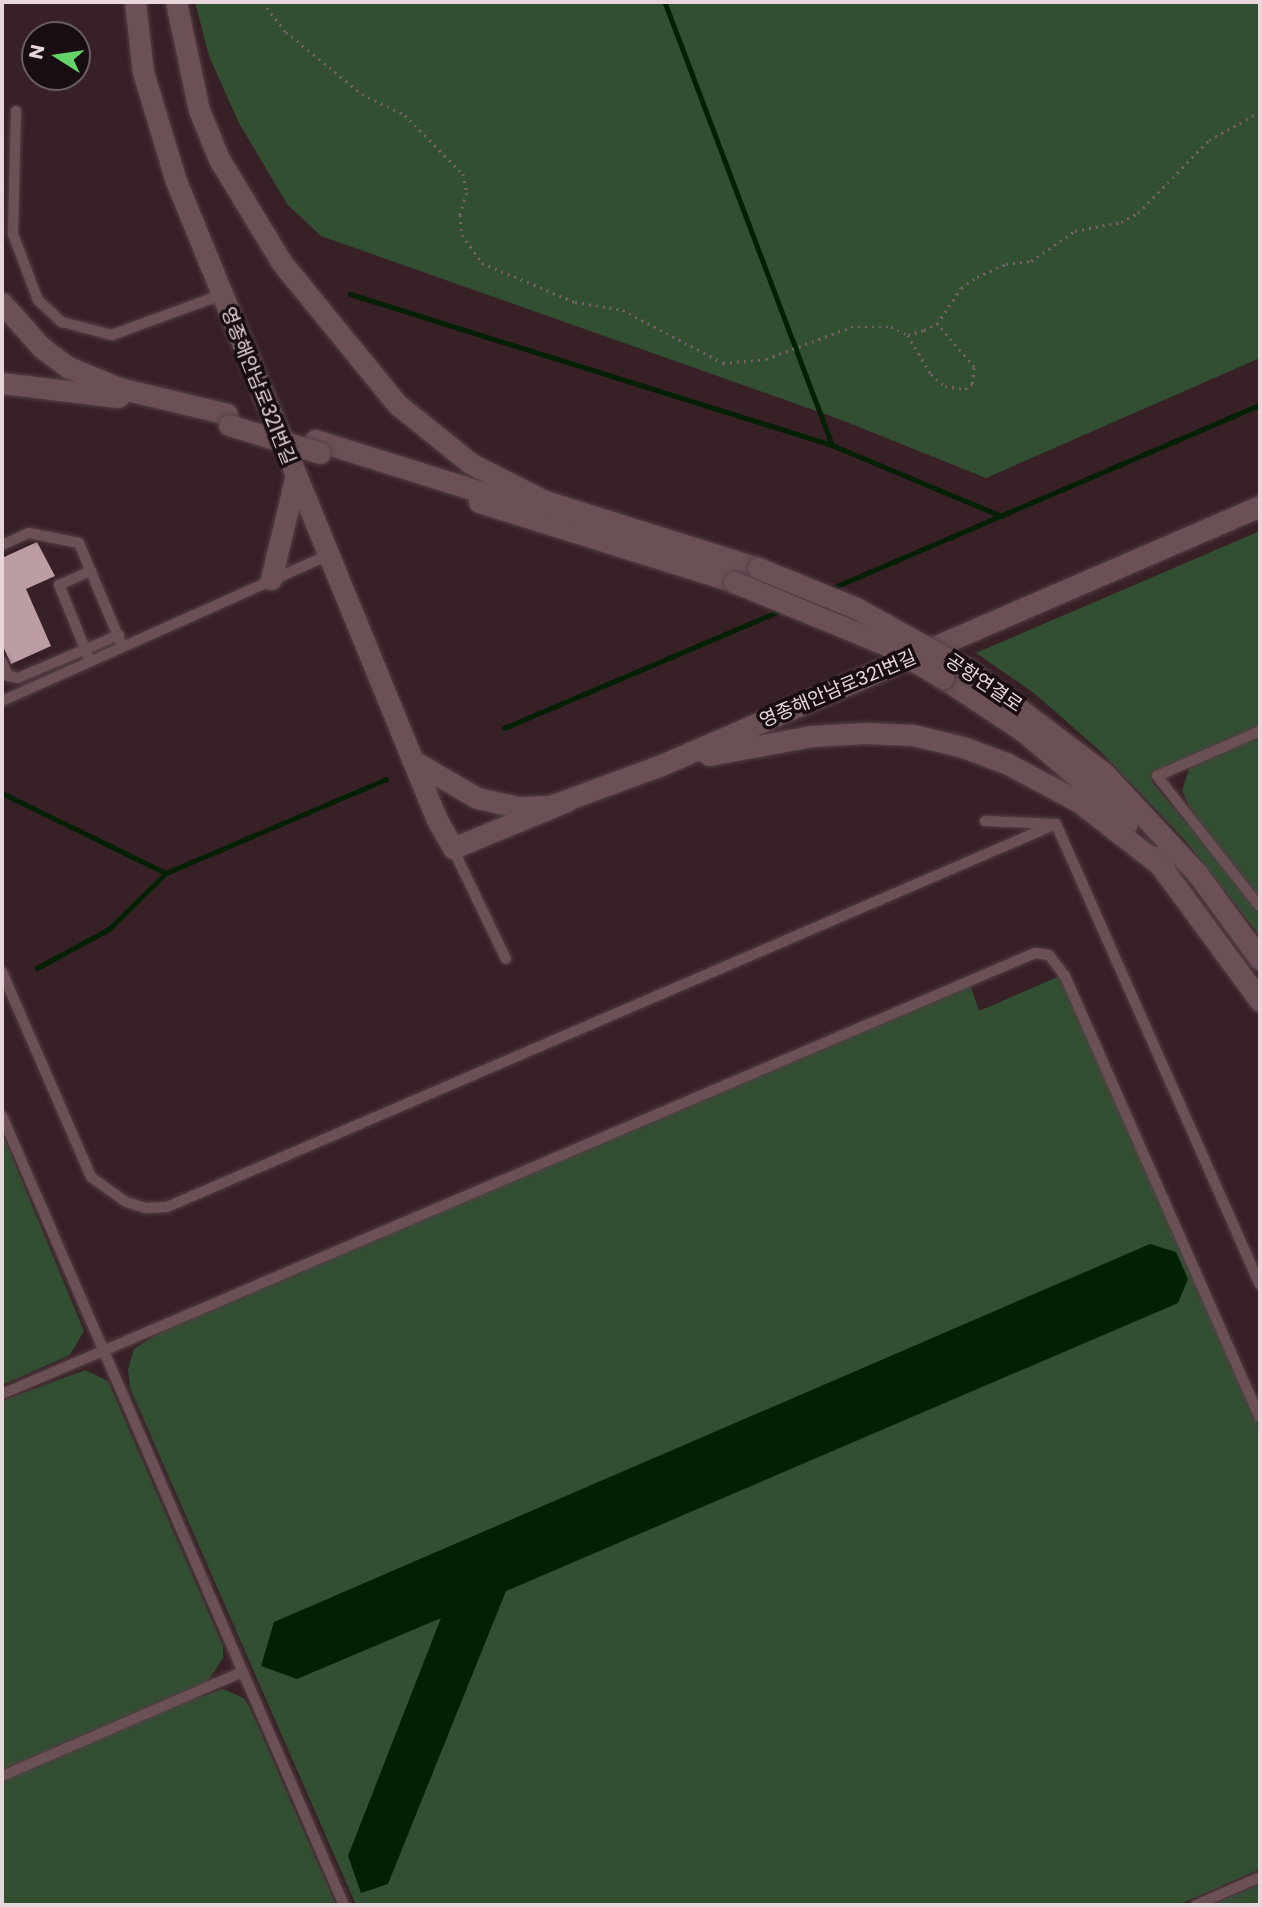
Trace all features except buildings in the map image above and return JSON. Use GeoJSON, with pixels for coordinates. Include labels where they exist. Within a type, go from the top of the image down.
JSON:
{"type":"FeatureCollection","features":[{"type":"Feature","properties":{"kind":"street","name":"영종해안남로321번길"},"geometry":{"type":"LineString","coordinates":[[135,2],[143,72],[161,140],[295,479],[329,554],[412,760],[453,848]]}},
{"type":"Feature","properties":{"kind":"street"},"geometry":{"type":"LineString","coordinates":[[176,2],[199,110],[219,159],[282,263],[363,368],[406,413],[470,463],[545,502]]}},
{"type":"Feature","properties":{"kind":"street"},"geometry":{"type":"LineString","coordinates":[[2,303],[41,347],[68,367],[119,388],[481,492],[545,502]]}},
{"type":"Feature","properties":{"kind":"street"},"geometry":{"type":"LineString","coordinates":[[2,383],[132,400],[228,420]]}},
{"type":"Feature","properties":{"kind":"street","name":"공항연결로"},"geometry":{"type":"LineString","coordinates":[[318,447],[734,582],[863,634],[943,678],[1023,731],[1100,796],[1164,868],[1260,1001]]}},
{"type":"Feature","properties":{"kind":"street"},"geometry":{"type":"LineString","coordinates":[[271,579],[295,479]]}},
{"type":"Feature","properties":{"kind":"street","name":"공항연결로"},"geometry":{"type":"LineString","coordinates":[[545,502],[758,568],[856,608],[966,669],[1104,773],[1197,873],[1260,959]]}},
{"type":"Feature","properties":{"kind":"street","name":"영종해안남로321번길"},"geometry":{"type":"LineString","coordinates":[[412,760],[463,791],[501,805],[536,808],[568,801],[659,766],[1260,506]]}},
{"type":"Feature","properties":{"kind":"street"},"geometry":{"type":"LineString","coordinates":[[659,766],[812,736],[913,736],[964,747],[1040,780],[1099,817],[1164,868]]}},
{"type":"Feature","properties":{"kind":"street"},"geometry":{"type":"LineString","coordinates":[[453,848],[568,801]]}},
{"type":"Feature","properties":{"kind":"lane"},"geometry":{"type":"LineString","coordinates":[[16,111],[13,234],[38,300],[62,322],[111,335],[221,295]]}},
{"type":"Feature","properties":{"kind":"lane"},"geometry":{"type":"LineString","coordinates":[[2,545],[29,533],[79,543],[122,646]]}},
{"type":"Feature","properties":{"kind":"lane"},"geometry":{"type":"LineString","coordinates":[[2,701],[329,554]]}},
{"type":"Feature","properties":{"kind":"lane"},"geometry":{"type":"LineString","coordinates":[[90,571],[59,585],[90,661]]}},
{"type":"Feature","properties":{"kind":"lane"},"geometry":{"type":"LineString","coordinates":[[2,662],[8,676],[18,678],[118,635]]}},
{"type":"Feature","properties":{"kind":"lane"},"geometry":{"type":"LineString","coordinates":[[1260,731],[1157,776],[1260,906]]}},
{"type":"Feature","properties":{"kind":"lane"},"geometry":{"type":"LineString","coordinates":[[985,821],[1056,824]]}},
{"type":"Feature","properties":{"kind":"lane"},"geometry":{"type":"LineString","coordinates":[[2,972],[91,1177],[126,1202],[146,1209],[167,1207],[1056,824]]}},
{"type":"Feature","properties":{"kind":"lane"},"geometry":{"type":"LineString","coordinates":[[1056,824],[1260,1285]]}},
{"type":"Feature","properties":{"kind":"lane"},"geometry":{"type":"LineString","coordinates":[[453,848],[506,960]]}},
{"type":"Feature","properties":{"kind":"lane"},"geometry":{"type":"LineString","coordinates":[[2,1394],[1035,953],[1056,960],[1065,975],[1260,1418]]}},
{"type":"Feature","properties":{"kind":"lane"},"geometry":{"type":"LineString","coordinates":[[2,1116],[344,1905]]}},
{"type":"Feature","properties":{"kind":"lane"},"geometry":{"type":"LineString","coordinates":[[2,1776],[242,1672]]}},
{"type":"Feature","properties":{"kind":"lane"},"geometry":{"type":"LineString","coordinates":[[1196,1905],[1260,1877]]}},
{"type":"Feature","properties":{"kind":"path"},"geometry":{"type":"LineString","coordinates":[[263,2],[286,32],[362,94],[405,115],[463,174],[467,194],[460,215],[462,234],[482,263],[575,302],[623,310],[723,363],[766,359],[851,327],[891,327],[908,335],[931,374],[945,387],[965,389],[972,384],[974,367],[937,324]]}},
{"type":"Feature","properties":{"kind":"path"},"geometry":{"type":"LineString","coordinates":[[908,335],[937,324],[961,288],[976,277],[1006,264],[1031,261],[1075,231],[1121,222],[1139,213],[1209,139],[1260,112]]}},
{"type":"Feature","properties":{"kind":"shaded area"},"geometry":{"type":"Polygon","coordinates":[[[195,2],[1260,2],[1260,358],[986,478],[839,419],[321,236],[287,204],[239,123],[209,56],[195,2]]]}},
{"type":"Feature","properties":{"kind":"shaded area"},"geometry":{"type":"Polygon","coordinates":[[[1260,531],[1260,727],[1157,771],[1151,781],[1241,888],[1260,917],[1260,936],[1186,841],[1100,751],[1034,693],[976,653],[1260,531]]]}},
{"type":"Feature","properties":{"kind":"shaded area"},"geometry":{"type":"Polygon","coordinates":[[[1260,734],[1260,898],[1193,814],[1182,791],[1189,769],[1202,759],[1260,734]]]}},
{"type":"Feature","properties":{"kind":"shaded area"},"geometry":{"type":"Polygon","coordinates":[[[1060,976],[1260,1431],[1260,1869],[1178,1905],[356,1905],[130,1388],[128,1369],[134,1349],[160,1332],[970,984],[979,1011],[1060,976]]]}},
{"type":"Feature","properties":{"kind":"shaded area"},"geometry":{"type":"Polygon","coordinates":[[[2,1133],[84,1331],[70,1355],[2,1385],[2,1133]]]}},
{"type":"Feature","properties":{"kind":"shaded area"},"geometry":{"type":"Polygon","coordinates":[[[1150,1244],[1176,1252],[1188,1279],[1178,1303],[506,1591],[388,1884],[361,1893],[348,1856],[441,1618],[297,1679],[261,1666],[274,1622],[1150,1244]]]}},
{"type":"Feature","properties":{"kind":"shaded area"},"geometry":{"type":"Polygon","coordinates":[[[85,1370],[108,1381],[223,1646],[223,1658],[208,1681],[2,1770],[2,1401],[85,1370]]]}},
{"type":"Feature","properties":{"kind":"shaded area"},"geometry":{"type":"Polygon","coordinates":[[[223,1689],[244,1698],[250,1708],[336,1905],[2,1905],[2,1781],[168,1708],[223,1689]]]}},
{"type":"Feature","properties":{"kind":"shaded area"},"geometry":{"type":"Polygon","coordinates":[[[1260,1884],[1260,1905],[1211,1905],[1260,1884]]]}},
{"type":"Feature","properties":{"kind":"waterway"},"geometry":{"type":"LineString","coordinates":[[665,2],[832,445]]}},
{"type":"Feature","properties":{"kind":"waterway"},"geometry":{"type":"LineString","coordinates":[[350,294],[832,445],[1002,516]]}},
{"type":"Feature","properties":{"kind":"waterway"},"geometry":{"type":"LineString","coordinates":[[830,589],[1260,405]]}},
{"type":"Feature","properties":{"kind":"waterway"},"geometry":{"type":"LineString","coordinates":[[504,728],[784,609]]}},
{"type":"Feature","properties":{"kind":"waterway"},"geometry":{"type":"LineString","coordinates":[[37,968],[109,929],[166,873],[386,779]]}},
{"type":"Feature","properties":{"kind":"waterway"},"geometry":{"type":"LineString","coordinates":[[2,793],[166,873]]}}]}
